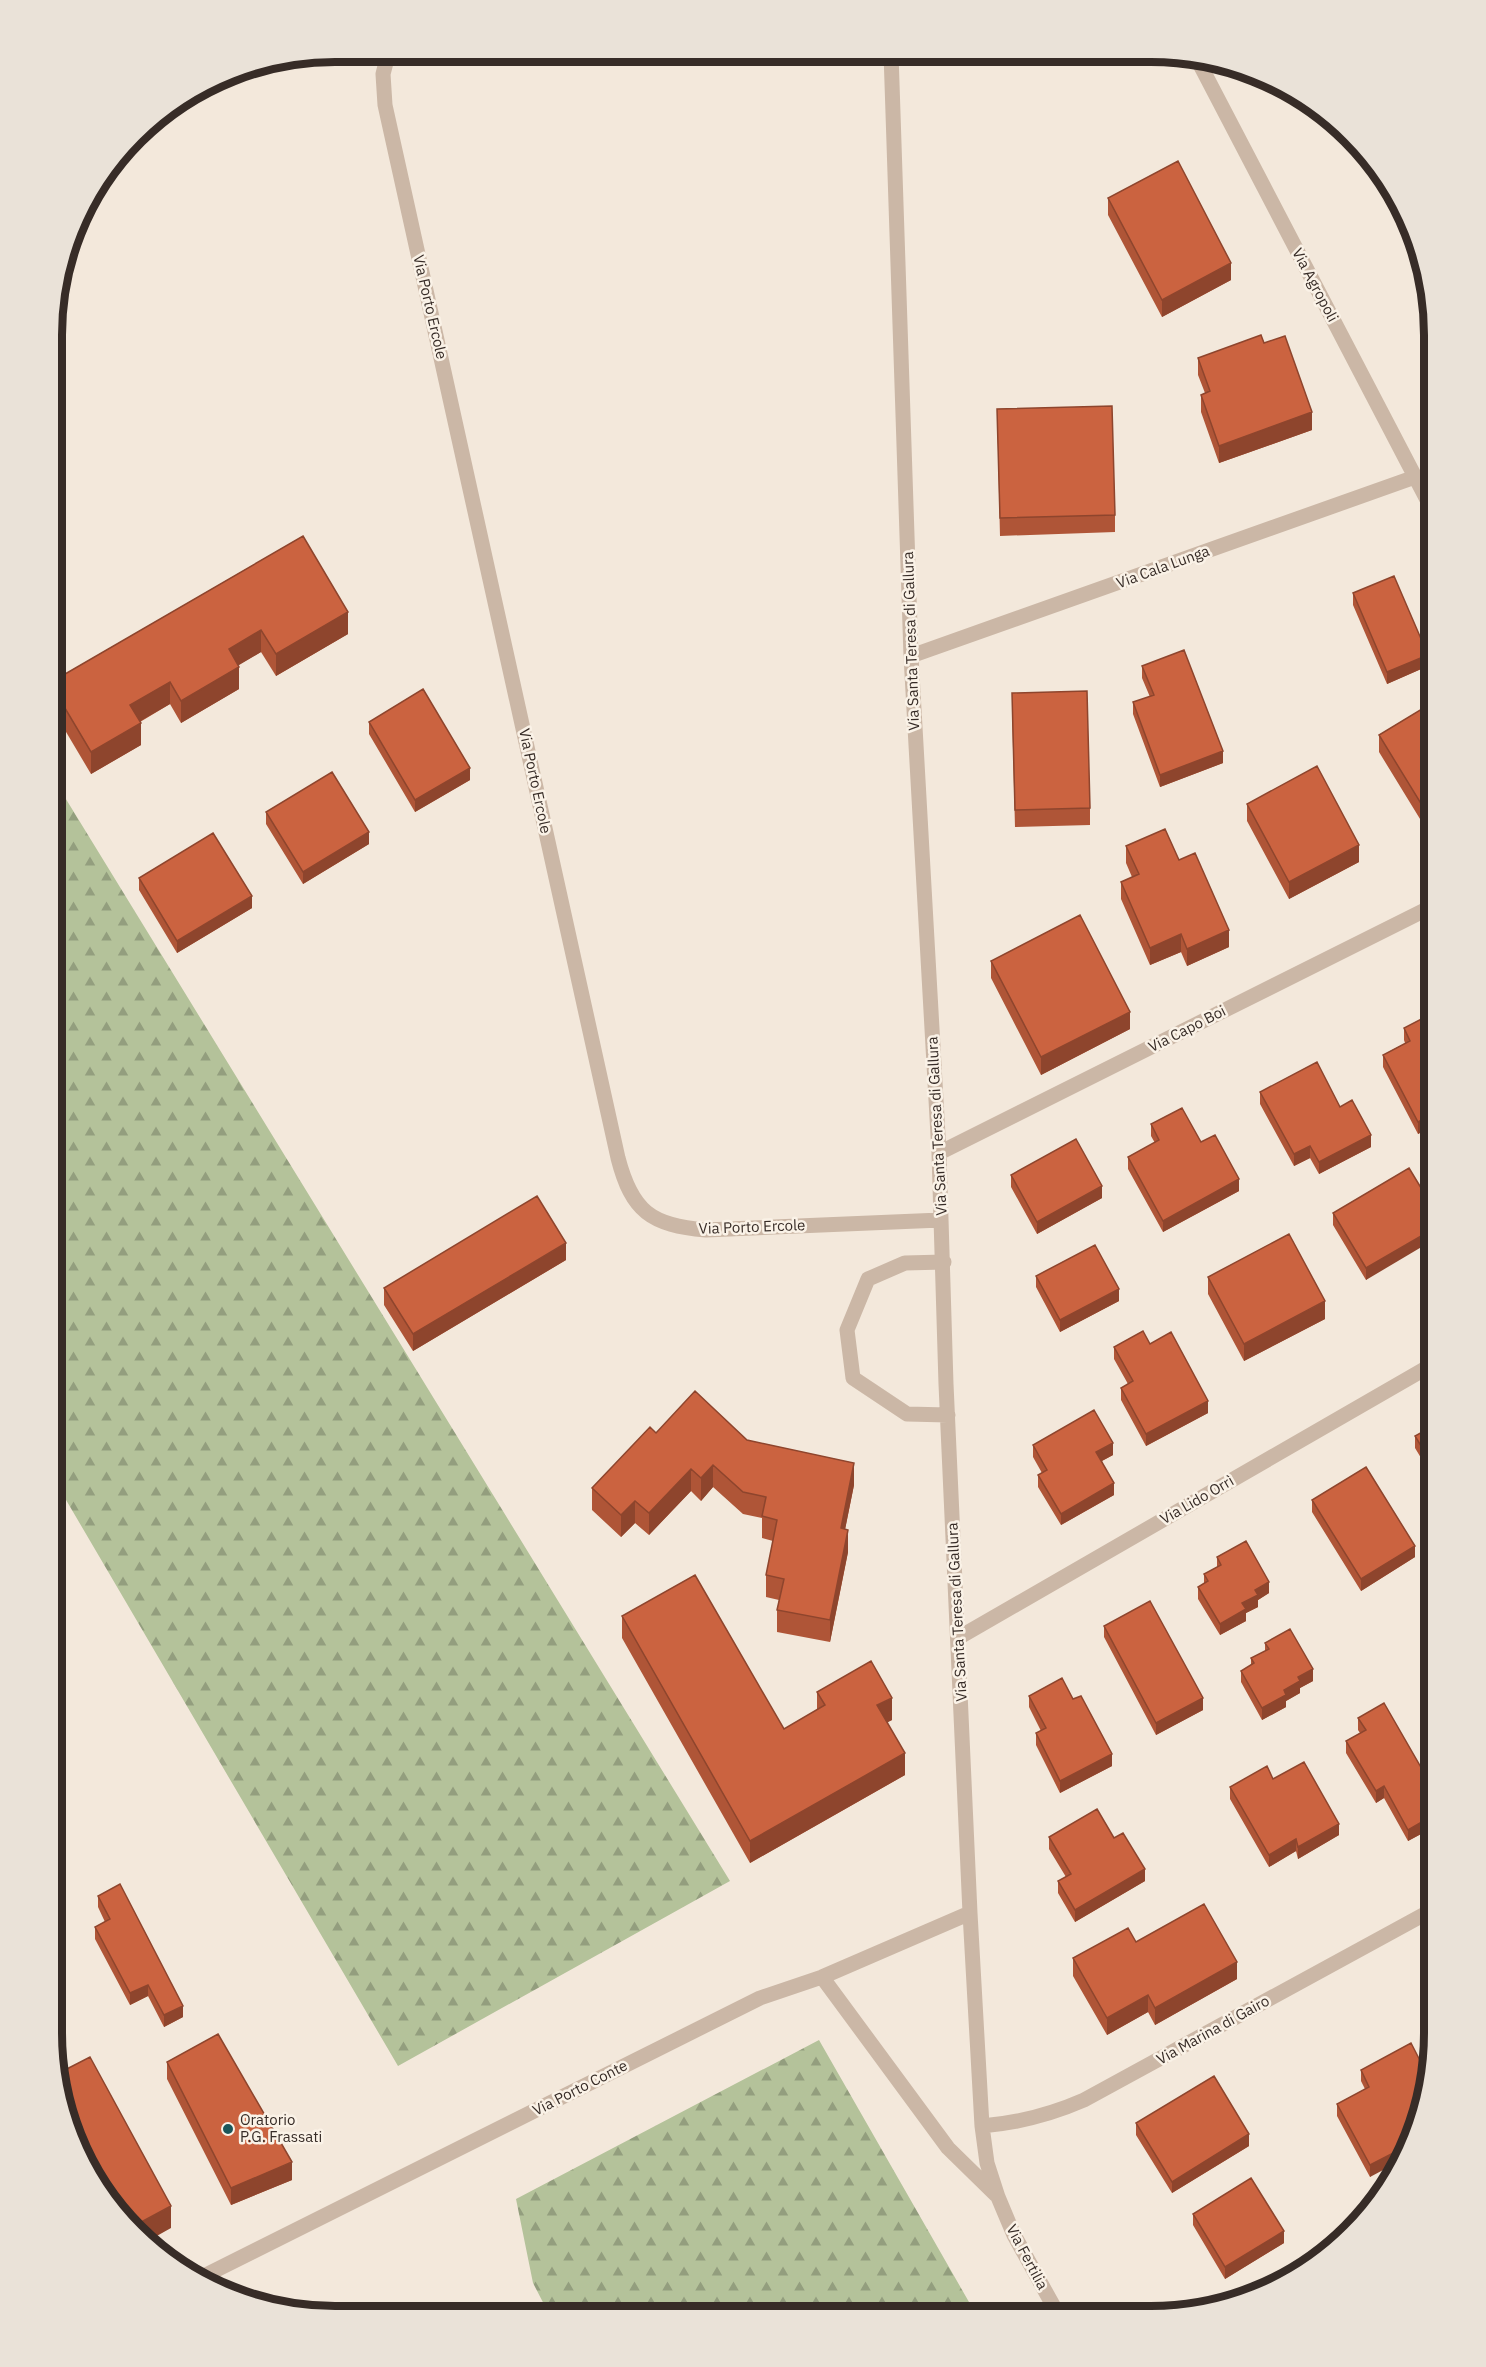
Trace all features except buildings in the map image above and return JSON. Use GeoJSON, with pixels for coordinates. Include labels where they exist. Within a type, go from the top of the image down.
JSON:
{"type":"FeatureCollection","features":[{"type":"Feature","properties":{"kind":"street","name":"Via Porto Ercole"},"geometry":{"type":"LineString","coordinates":[[386,62],[383,74],[385,105],[618,1158],[632,1196],[648,1214],[680,1228],[706,1230],[941,1220]]}},
{"type":"Feature","properties":{"kind":"street","name":"Via Santa Teresa di Gallura"},"geometry":{"type":"LineString","coordinates":[[891,62],[911,656],[939,1153],[970,1913],[982,2126],[987,2163],[998,2197]]}},
{"type":"Feature","properties":{"kind":"street","name":"Via Agropoli"},"geometry":{"type":"LineString","coordinates":[[1201,66],[1424,494]]}},
{"type":"Feature","properties":{"kind":"street","name":"Via Cala Lunga"},"geometry":{"type":"LineString","coordinates":[[911,656],[1415,477]]}},
{"type":"Feature","properties":{"kind":"street","name":"Via Capo Boi"},"geometry":{"type":"LineString","coordinates":[[939,1153],[1424,910]]}},
{"type":"Feature","properties":{"kind":"street"},"geometry":{"type":"LineString","coordinates":[[944,1262],[905,1263],[868,1279],[847,1330],[853,1378],[907,1414],[948,1415]]}},
{"type":"Feature","properties":{"kind":"street","name":"Via Lido Orrì"},"geometry":{"type":"LineString","coordinates":[[958,1638],[1424,1369]]}},
{"type":"Feature","properties":{"kind":"street","name":"Via Porto Conte"},"geometry":{"type":"LineString","coordinates":[[208,2274],[760,1998],[822,1977],[970,1913]]}},
{"type":"Feature","properties":{"kind":"street","name":"Via Marina di Gairo"},"geometry":{"type":"LineString","coordinates":[[982,2126],[1005,2124],[1046,2114],[1084,2100],[1424,1914]]}},
{"type":"Feature","properties":{"kind":"street"},"geometry":{"type":"LineString","coordinates":[[822,1977],[948,2148],[998,2197]]}},
{"type":"Feature","properties":{"kind":"street","name":"Via Fertilia"},"geometry":{"type":"LineString","coordinates":[[998,2197],[1014,2235],[1053,2306]]}},
{"type":"Feature","properties":{"kind":"green space"},"geometry":{"type":"Polygon","coordinates":[[[62,793],[730,1881],[398,2066],[62,1493],[62,793]]]}},
{"type":"Feature","properties":{"kind":"green space"},"geometry":{"type":"Polygon","coordinates":[[[819,2040],[971,2306],[545,2306],[533,2283],[516,2199],[819,2040]]]}},
{"type":"Feature","properties":{"kind":"place","name":"Oratorio P.G. Frassati"},"geometry":{"type":"Point","coordinates":[228,2129]}}]}
